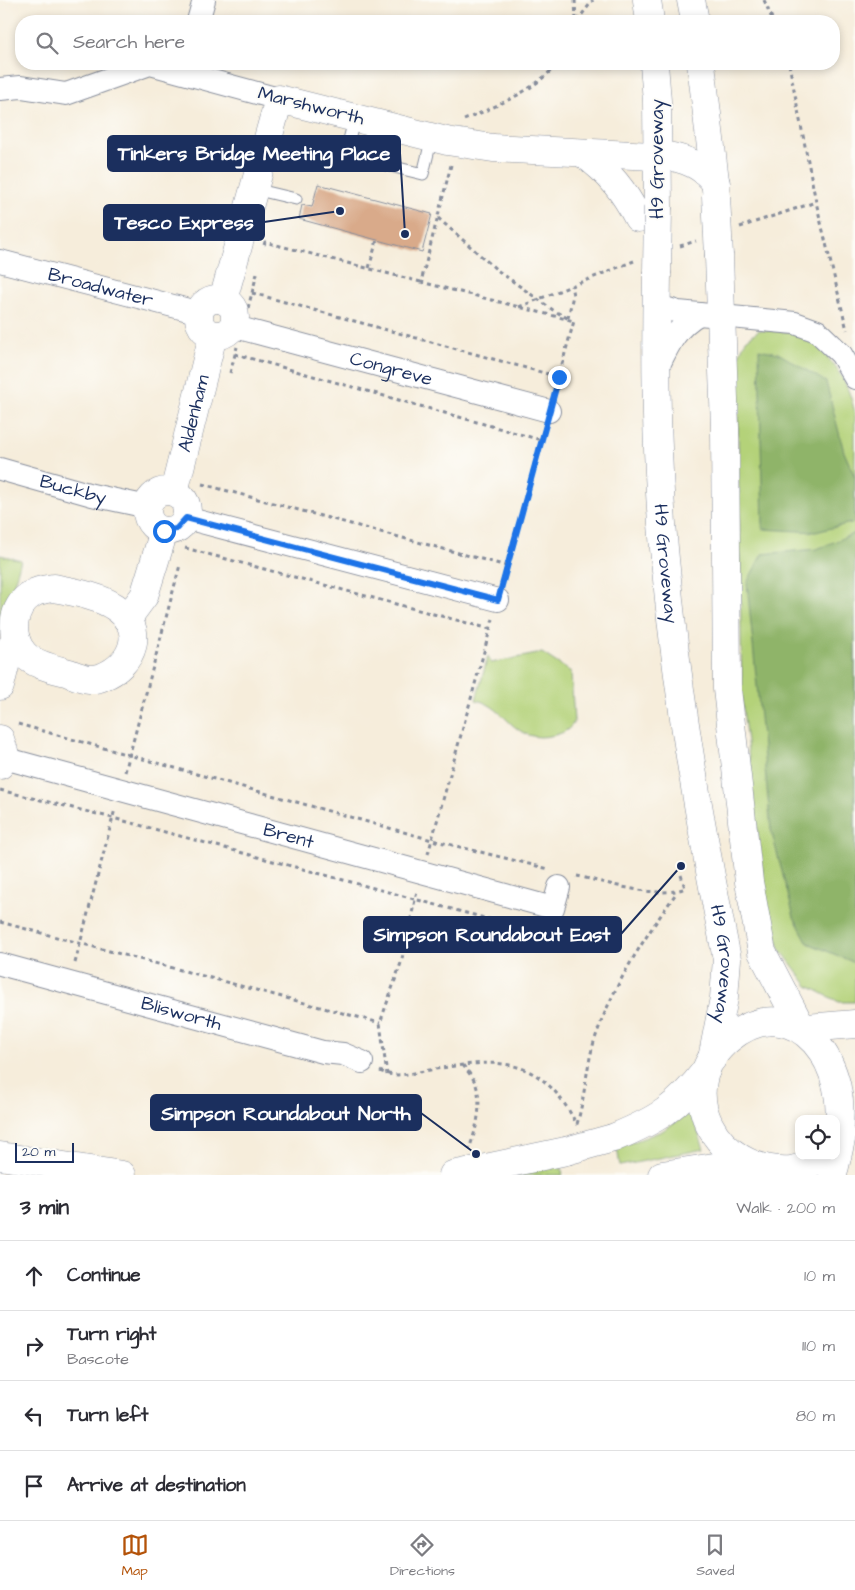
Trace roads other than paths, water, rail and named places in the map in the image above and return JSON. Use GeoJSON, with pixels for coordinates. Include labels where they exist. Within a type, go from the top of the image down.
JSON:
{"type":"FeatureCollection","features":[{"type":"Feature","properties":{"kind":"street"},"geometry":{"type":"LineString","coordinates":[[200,15],[204,0]]}},
{"type":"Feature","properties":{"kind":"street"},"geometry":{"type":"LineString","coordinates":[[647,0],[649,15]]}},
{"type":"Feature","properties":{"kind":"street"},"geometry":{"type":"LineString","coordinates":[[691,0],[693,15]]}},
{"type":"Feature","properties":{"kind":"street","name":"Marshworth"},"geometry":{"type":"LineString","coordinates":[[0,89],[21,87],[66,94],[133,70]]}},
{"type":"Feature","properties":{"kind":"street","name":"Marshworth"},"geometry":{"type":"LineString","coordinates":[[192,70],[279,99],[440,139],[493,148],[584,154],[665,156],[696,163],[704,169],[716,189]]}},
{"type":"Feature","properties":{"kind":"street","name":"H9 Groveway"},"geometry":{"type":"LineString","coordinates":[[655,70],[665,156],[648,212],[656,289],[656,371],[660,492],[676,662],[726,959],[724,998],[710,1064],[702,1086],[702,1104],[706,1122],[714,1138],[726,1152],[746,1168]]}},
{"type":"Feature","properties":{"kind":"street","name":"H9 Groveway"},"geometry":{"type":"LineString","coordinates":[[702,70],[716,189],[719,256],[710,316],[727,689],[748,882],[762,952],[803,1027]]}},
{"type":"Feature","properties":{"kind":"street","name":"Aldenham"},"geometry":{"type":"LineString","coordinates":[[174,492],[223,320],[254,189],[279,99]]}},
{"type":"Feature","properties":{"kind":"street"},"geometry":{"type":"LineString","coordinates":[[665,156],[688,145],[695,136],[706,103]]}},
{"type":"Feature","properties":{"kind":"street"},"geometry":{"type":"LineString","coordinates":[[584,154],[609,174],[624,191],[648,212]]}},
{"type":"Feature","properties":{"kind":"street","name":"Broadwater"},"geometry":{"type":"LineString","coordinates":[[0,261],[223,320]]}},
{"type":"Feature","properties":{"kind":"street"},"geometry":{"type":"LineString","coordinates":[[656,289],[665,308],[678,312],[795,323],[816,331],[841,354],[855,378]]}},
{"type":"Feature","properties":{"kind":"street"},"geometry":{"type":"LineString","coordinates":[[656,371],[677,330],[686,321],[710,316]]}},
{"type":"Feature","properties":{"kind":"street","name":"Congreve"},"geometry":{"type":"LineString","coordinates":[[223,320],[549,412]]}},
{"type":"Feature","properties":{"kind":"street","name":"Buckby"},"geometry":{"type":"LineString","coordinates":[[0,469],[148,507]]}},
{"type":"Feature","properties":{"kind":"street"},"geometry":{"type":"LineString","coordinates":[[127,620],[144,596],[182,529],[186,504],[174,492],[167,491],[155,496],[148,507],[150,522],[182,529],[498,600]]}},
{"type":"Feature","properties":{"kind":"street"},"geometry":{"type":"LineString","coordinates":[[54,588],[106,602],[116,608],[127,620],[133,642],[129,657],[114,672],[99,679],[86,679],[32,660],[25,654],[16,640],[14,626],[16,613],[31,594],[54,588]]}},
{"type":"Feature","properties":{"kind":"street"},"geometry":{"type":"LineString","coordinates":[[0,686],[9,650],[16,640]]}},
{"type":"Feature","properties":{"kind":"street","name":"Brent"},"geometry":{"type":"LineString","coordinates":[[3,746],[120,790],[424,872],[559,889]]}},
{"type":"Feature","properties":{"kind":"street","name":"Blisworth"},"geometry":{"type":"LineString","coordinates":[[0,964],[323,1052],[342,1054],[362,1062]]}},
{"type":"Feature","properties":{"kind":"street"},"geometry":{"type":"LineString","coordinates":[[453,1175],[574,1135],[613,1138],[650,1123],[686,1095],[728,1040],[750,1027],[775,1022],[803,1027],[855,1024]]}},
{"type":"Feature","properties":{"kind":"street"},"geometry":{"type":"LineString","coordinates":[[803,1027],[824,1039],[838,1053],[847,1070],[851,1090],[846,1121],[833,1175]]}},
{"type":"Feature","properties":{"kind":"street"},"geometry":{"type":"LineString","coordinates":[[0,1156],[66,1168],[122,1175]]}},
{"type":"Feature","properties":{"kind":"street"},"geometry":{"type":"LineString","coordinates":[[662,1175],[746,1168],[783,1172],[801,1168],[815,1160]]}},
{"type":"Feature","properties":{"kind":"lane"},"geometry":{"type":"LineString","coordinates":[[355,117],[345,155],[423,174],[440,139]]}},
{"type":"Feature","properties":{"kind":"lane"},"geometry":{"type":"LineString","coordinates":[[254,189],[296,199]]}},
{"type":"Feature","properties":{"kind":"place","name":"Tesco Express"},"geometry":{"type":"Point","coordinates":[340,211]}},
{"type":"Feature","properties":{"kind":"place","name":"Tinkers Bridge Meeting Place"},"geometry":{"type":"Point","coordinates":[405,234]}},
{"type":"Feature","properties":{"kind":"place","name":"Simpson Roundabout East"},"geometry":{"type":"Point","coordinates":[681,866]}},
{"type":"Feature","properties":{"kind":"place","name":"Simpson Roundabout North"},"geometry":{"type":"Point","coordinates":[476,1154]}}]}
